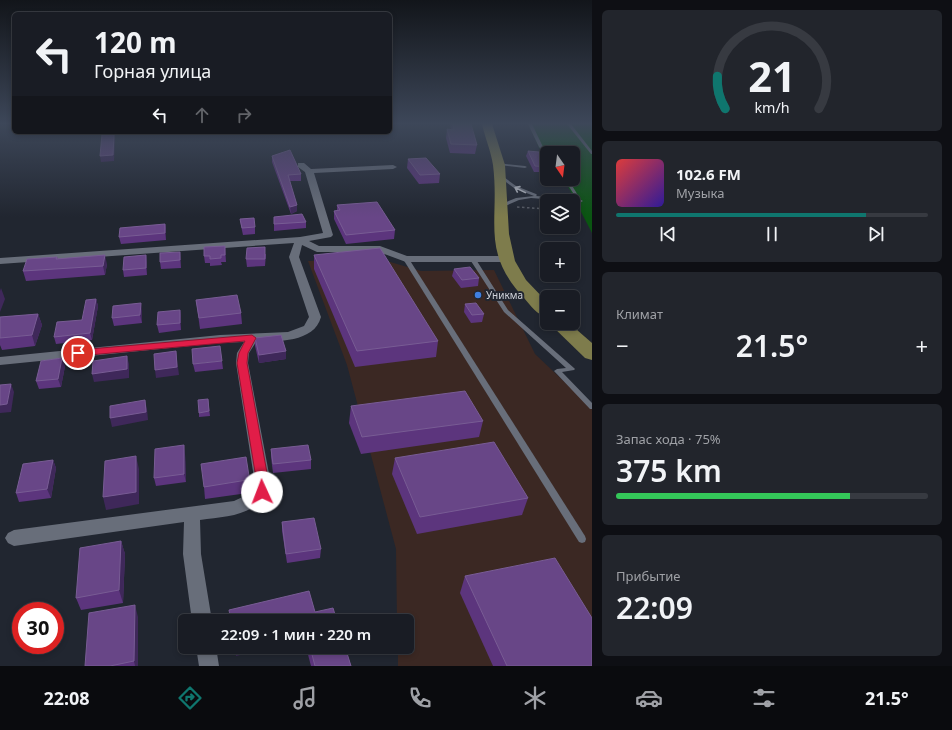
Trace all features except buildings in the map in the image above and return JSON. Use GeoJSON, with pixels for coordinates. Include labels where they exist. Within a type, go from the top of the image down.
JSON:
{"type":"FeatureCollection","features":[{"type":"Feature","properties":{"kind":"main road"},"geometry":{"type":"LineString","coordinates":[[495,155],[508,206],[501,232],[507,259],[512,273],[522,287],[540,305]]}},
{"type":"Feature","properties":{"kind":"main road"},"geometry":{"type":"LineString","coordinates":[[566,330],[592,354]]}},
{"type":"Feature","properties":{"kind":"street"},"geometry":{"type":"LineString","coordinates":[[0,261],[300,240],[328,234],[310,172],[301,165]]}},
{"type":"Feature","properties":{"kind":"street"},"geometry":{"type":"LineString","coordinates":[[310,172],[393,167]]}},
{"type":"Feature","properties":{"kind":"street"},"geometry":{"type":"LineString","coordinates":[[300,240],[317,249],[380,249],[406,259],[507,259]]}},
{"type":"Feature","properties":{"kind":"street"},"geometry":{"type":"LineString","coordinates":[[0,361],[297,334],[307,330],[314,324],[315,317],[294,257],[294,250],[300,240]]}},
{"type":"Feature","properties":{"kind":"street"},"geometry":{"type":"LineString","coordinates":[[14,538],[243,506],[255,499],[262,492],[263,484],[242,363],[244,353],[252,338]]}},
{"type":"Feature","properties":{"kind":"street"},"geometry":{"type":"LineString","coordinates":[[192,514],[192,554],[201,614]]}},
{"type":"Feature","properties":{"kind":"street"},"geometry":{"type":"LineString","coordinates":[[207,654],[209,666]]}},
{"type":"Feature","properties":{"kind":"lane"},"geometry":{"type":"LineString","coordinates":[[499,170],[525,167]]}},
{"type":"Feature","properties":{"kind":"lane"},"geometry":{"type":"LineString","coordinates":[[499,170],[523,192],[540,196]]}},
{"type":"Feature","properties":{"kind":"lane"},"geometry":{"type":"LineString","coordinates":[[508,206],[525,198],[540,197]]}},
{"type":"Feature","properties":{"kind":"lane"},"geometry":{"type":"LineString","coordinates":[[472,258],[506,311],[572,369],[557,371],[592,407]]}},
{"type":"Feature","properties":{"kind":"lane"},"geometry":{"type":"LineString","coordinates":[[406,259],[582,539]]}},
{"type":"Feature","properties":{"kind":"path"},"geometry":{"type":"LineString","coordinates":[[508,206],[540,208]]}},
{"type":"Feature","properties":{"kind":"shaded area"},"geometry":{"type":"Polygon","coordinates":[[[380,259],[421,271],[494,270],[535,354],[592,408],[592,666],[398,666],[398,654],[414,654],[414,614],[397,614],[396,549],[347,365],[308,261],[380,259]]]}},
{"type":"Feature","properties":{"kind":"green space"},"geometry":{"type":"Polygon","coordinates":[[[580,155],[592,155],[592,233],[580,210],[580,194],[572,194],[568,186],[580,186],[580,155]]]}},
{"type":"Feature","properties":{"kind":"place","name":"Уникма"},"geometry":{"type":"Point","coordinates":[478,295]}},
{"type":"Feature","properties":{"kind":"route"},"geometry":{"type":"LineString","coordinates":[[78,353],[233,338],[252,338],[244,353],[242,363],[263,484],[262,492]]}}]}
